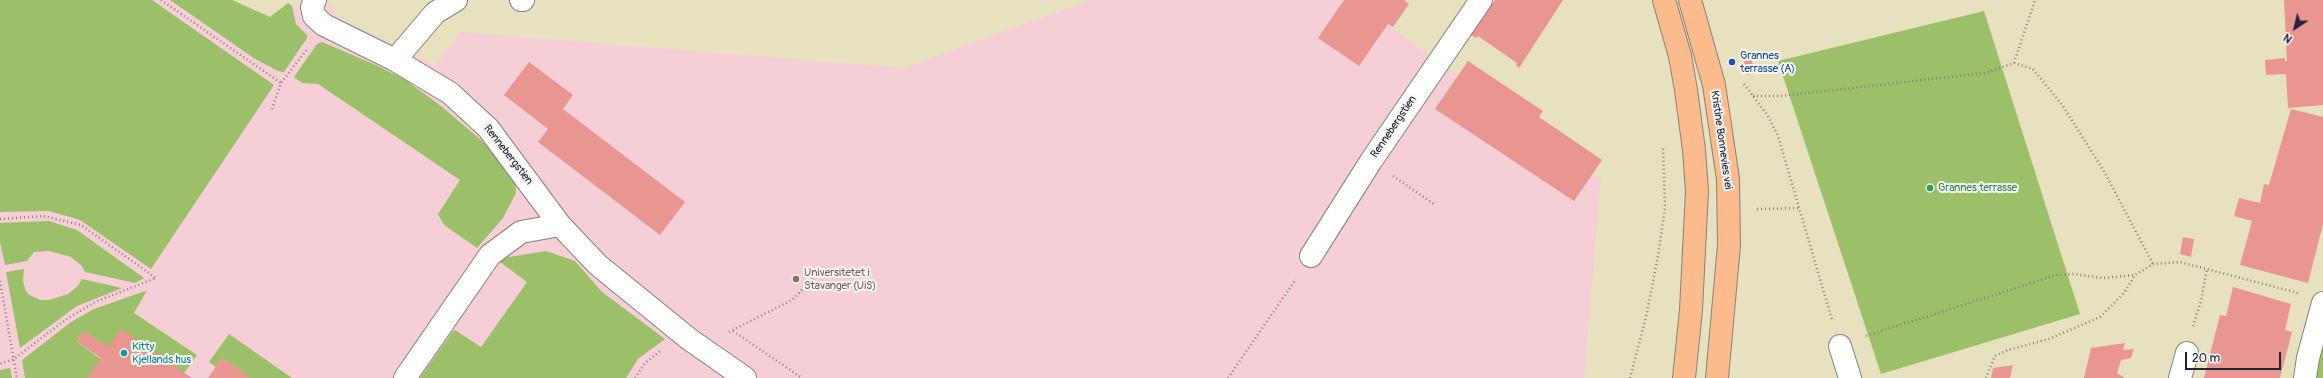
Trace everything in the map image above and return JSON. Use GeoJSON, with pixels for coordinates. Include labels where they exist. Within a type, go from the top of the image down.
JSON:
{"type":"FeatureCollection","features":[{"type":"Feature","properties":{"kind":"main road"},"geometry":{"type":"LineString","coordinates":[[1664,0],[1680,56],[1686,90],[1694,150],[1697,191],[1691,310],[1684,378]]}},
{"type":"Feature","properties":{"kind":"main road","name":"Kristine Bonnevies vei"},"geometry":{"type":"LineString","coordinates":[[1690,0],[1714,85],[1728,179],[1729,245],[1717,378]]}},
{"type":"Feature","properties":{"kind":"street","name":"Rennebergstien"},"geometry":{"type":"LineString","coordinates":[[315,0],[312,12],[314,16],[324,25],[395,60],[450,93],[488,128],[560,225],[598,265],[689,339],[745,378]]}},
{"type":"Feature","properties":{"kind":"street"},"geometry":{"type":"LineString","coordinates":[[395,60],[435,13],[456,0]]}},
{"type":"Feature","properties":{"kind":"street","name":"Rennebergstien"},"geometry":{"type":"LineString","coordinates":[[1311,256],[1371,161],[1481,0]]}},
{"type":"Feature","properties":{"kind":"street"},"geometry":{"type":"LineString","coordinates":[[405,378],[490,255],[521,232],[560,225]]}},
{"type":"Feature","properties":{"kind":"street"},"geometry":{"type":"LineString","coordinates":[[2305,378],[2308,358],[2323,303]]}},
{"type":"Feature","properties":{"kind":"street"},"geometry":{"type":"LineString","coordinates":[[1840,346],[1850,378]]}},
{"type":"Feature","properties":{"kind":"street"},"geometry":{"type":"LineString","coordinates":[[2180,378],[2187,353]]}},
{"type":"Feature","properties":{"kind":"path"},"geometry":{"type":"LineString","coordinates":[[161,0],[281,83]]}},
{"type":"Feature","properties":{"kind":"path"},"geometry":{"type":"LineString","coordinates":[[2014,63],[2035,0]]}},
{"type":"Feature","properties":{"kind":"path"},"geometry":{"type":"LineString","coordinates":[[272,109],[281,83],[324,25]]}},
{"type":"Feature","properties":{"kind":"path"},"geometry":{"type":"LineString","coordinates":[[1752,96],[1781,96],[1985,73],[2014,63],[2033,69],[2063,106],[2105,173],[2153,264]]}},
{"type":"Feature","properties":{"kind":"path"},"geometry":{"type":"LineString","coordinates":[[1743,81],[1752,96],[1768,116],[1778,136],[1840,346]]}},
{"type":"Feature","properties":{"kind":"path"},"geometry":{"type":"LineString","coordinates":[[1630,378],[1646,317],[1658,256],[1665,207],[1663,140]]}},
{"type":"Feature","properties":{"kind":"path"},"geometry":{"type":"LineString","coordinates":[[1371,161],[1434,204]]}},
{"type":"Feature","properties":{"kind":"path"},"geometry":{"type":"LineString","coordinates":[[1751,209],[1799,208]]}},
{"type":"Feature","properties":{"kind":"path"},"geometry":{"type":"LineString","coordinates":[[0,219],[43,216],[81,224],[156,278],[95,302],[74,314],[14,359],[0,364]]}},
{"type":"Feature","properties":{"kind":"path"},"geometry":{"type":"LineString","coordinates":[[1228,378],[1311,256]]}},
{"type":"Feature","properties":{"kind":"path"},"geometry":{"type":"LineString","coordinates":[[1878,331],[2056,275],[2073,274],[2103,278],[2135,274],[2153,264],[2180,262],[2300,294]]}},
{"type":"Feature","properties":{"kind":"path"},"geometry":{"type":"LineString","coordinates":[[2187,353],[2201,301],[2207,268]]}},
{"type":"Feature","properties":{"kind":"path"},"geometry":{"type":"LineString","coordinates":[[635,378],[645,363],[668,345],[689,339],[710,339],[732,330],[792,300],[822,270]]}},
{"type":"Feature","properties":{"kind":"path"},"geometry":{"type":"LineString","coordinates":[[1986,378],[1995,356],[2008,350],[2049,339],[2100,317],[2124,293],[2135,274]]}},
{"type":"Feature","properties":{"kind":"path"},"geometry":{"type":"LineString","coordinates":[[0,282],[17,378]]}},
{"type":"Feature","properties":{"kind":"path"},"geometry":{"type":"LineString","coordinates":[[732,330],[802,378]]}},
{"type":"Feature","properties":{"kind":"shaded area","name":"Universitetet i Stavanger (UiS)"},"geometry":{"type":"Polygon","coordinates":[[[0,0],[232,0],[270,17],[288,3],[293,6],[331,5],[335,14],[343,21],[411,52],[435,66],[460,32],[904,68],[1090,0],[1353,0],[1601,179],[1584,378],[0,378],[0,0]]]}},
{"type":"Feature","properties":{"kind":"green space"},"geometry":{"type":"Polygon","coordinates":[[[0,0],[152,0],[274,85],[151,269],[80,220],[49,211],[0,212],[0,0]]]}},
{"type":"Feature","properties":{"kind":"green space"},"geometry":{"type":"Polygon","coordinates":[[[170,0],[232,0],[270,17],[288,3],[292,6],[296,24],[307,35],[307,38],[284,72],[278,71],[255,59],[170,0]]]}},
{"type":"Feature","properties":{"kind":"green space","name":"Grannes terrasse"},"geometry":{"type":"Polygon","coordinates":[[[1984,11],[2080,314],[1881,374],[1778,61],[1984,11]]]}},
{"type":"Feature","properties":{"kind":"green space"},"geometry":{"type":"Polygon","coordinates":[[[322,42],[404,79],[441,106],[481,140],[515,176],[516,193],[503,218],[477,248],[444,225],[438,214],[460,180],[318,84],[302,83],[294,77],[317,44],[322,42]]]}},
{"type":"Feature","properties":{"kind":"green space"},"geometry":{"type":"Polygon","coordinates":[[[49,221],[77,230],[144,278],[135,283],[85,272],[82,266],[71,257],[49,251],[34,252],[27,261],[5,265],[0,242],[0,223],[49,221]]]}},
{"type":"Feature","properties":{"kind":"green space"},"geometry":{"type":"Polygon","coordinates":[[[546,251],[575,261],[602,292],[665,339],[638,359],[626,378],[420,378],[453,331],[455,330],[481,347],[527,282],[500,262],[503,258],[546,251]]]}},
{"type":"Feature","properties":{"kind":"green space"},"geometry":{"type":"Polygon","coordinates":[[[24,269],[23,281],[25,289],[28,294],[40,300],[49,300],[68,294],[78,286],[82,279],[122,288],[77,306],[20,348],[6,272],[24,269]]]}},
{"type":"Feature","properties":{"kind":"green space"},"geometry":{"type":"Polygon","coordinates":[[[145,291],[146,292],[134,313],[197,355],[184,373],[108,348],[84,331],[77,342],[101,359],[88,378],[25,378],[22,360],[71,322],[94,309],[145,291]]]}},
{"type":"Feature","properties":{"kind":"green space"},"geometry":{"type":"Polygon","coordinates":[[[2323,333],[2323,378],[2313,378],[2323,333]]]}},
{"type":"Feature","properties":{"kind":"green space"},"geometry":{"type":"Polygon","coordinates":[[[229,334],[292,378],[250,378],[222,358],[216,367],[209,362],[229,334]]]}},
{"type":"Feature","properties":{"kind":"green space"},"geometry":{"type":"Polygon","coordinates":[[[10,368],[12,378],[0,378],[0,370],[10,368]]]}},
{"type":"Feature","properties":{"kind":"building"},"geometry":{"type":"Polygon","coordinates":[[[1344,0],[1404,0],[1409,4],[1393,27],[1388,24],[1359,66],[1318,38],[1344,0]]]}},
{"type":"Feature","properties":{"kind":"building"},"geometry":{"type":"Polygon","coordinates":[[[1495,0],[1563,0],[1519,68],[1516,65],[1517,63],[1478,36],[1476,38],[1471,35],[1495,0]]]}},
{"type":"Feature","properties":{"kind":"building"},"geometry":{"type":"Polygon","coordinates":[[[2284,0],[2323,0],[2323,105],[2288,108],[2286,74],[2266,75],[2265,60],[2285,58],[2285,61],[2287,61],[2284,0]]]}},
{"type":"Feature","properties":{"kind":"building"},"geometry":{"type":"Polygon","coordinates":[[[1750,54],[1755,73],[1747,75],[1742,56],[1750,54]]]}},
{"type":"Feature","properties":{"kind":"building"},"geometry":{"type":"Polygon","coordinates":[[[1468,61],[1543,111],[1539,117],[1602,160],[1574,201],[1435,109],[1468,61]]]}},
{"type":"Feature","properties":{"kind":"building"},"geometry":{"type":"Polygon","coordinates":[[[529,62],[573,95],[563,109],[685,202],[660,235],[538,142],[548,129],[504,95],[529,62]]]}},
{"type":"Feature","properties":{"kind":"building"},"geometry":{"type":"Polygon","coordinates":[[[2291,109],[2323,117],[2323,224],[2308,283],[2240,265],[2252,221],[2234,216],[2239,198],[2260,203],[2264,184],[2269,185],[2291,109]]]}},
{"type":"Feature","properties":{"kind":"building"},"geometry":{"type":"Polygon","coordinates":[[[2183,237],[2194,239],[2191,257],[2180,254],[2183,237]]]}},
{"type":"Feature","properties":{"kind":"building"},"geometry":{"type":"Polygon","coordinates":[[[2233,287],[2291,304],[2285,330],[2292,332],[2280,378],[2204,378],[2220,315],[2226,316],[2233,287]]]}},
{"type":"Feature","properties":{"kind":"building","name":"Kitty Kjellands hus"},"geometry":{"type":"Polygon","coordinates":[[[121,329],[192,378],[87,378],[101,358],[77,342],[84,331],[108,347],[121,329]]]}},
{"type":"Feature","properties":{"kind":"building"},"geometry":{"type":"Polygon","coordinates":[[[2125,343],[2123,350],[2134,349],[2131,358],[2121,360],[2117,373],[2125,378],[2084,378],[2091,348],[2125,343]]]}},
{"type":"Feature","properties":{"kind":"building","name":"Kitty Kjellands hus"},"geometry":{"type":"Polygon","coordinates":[[[222,358],[251,378],[208,378],[222,358]]]}},
{"type":"Feature","properties":{"kind":"building"},"geometry":{"type":"Polygon","coordinates":[[[2013,365],[2010,378],[1991,378],[1993,368],[2013,365]]]}},
{"type":"Feature","properties":{"kind":"place","name":"Grannes terrasse (A)"},"geometry":{"type":"Point","coordinates":[1732,62]}},
{"type":"Feature","properties":{"kind":"place","name":"Grannes terrasse"},"geometry":{"type":"Point","coordinates":[1930,188]}},
{"type":"Feature","properties":{"kind":"place","name":"Universitetet i Stavanger (UiS)"},"geometry":{"type":"Point","coordinates":[796,279]}},
{"type":"Feature","properties":{"kind":"place","name":"Kitty Kjellands hus"},"geometry":{"type":"Point","coordinates":[124,353]}}]}
